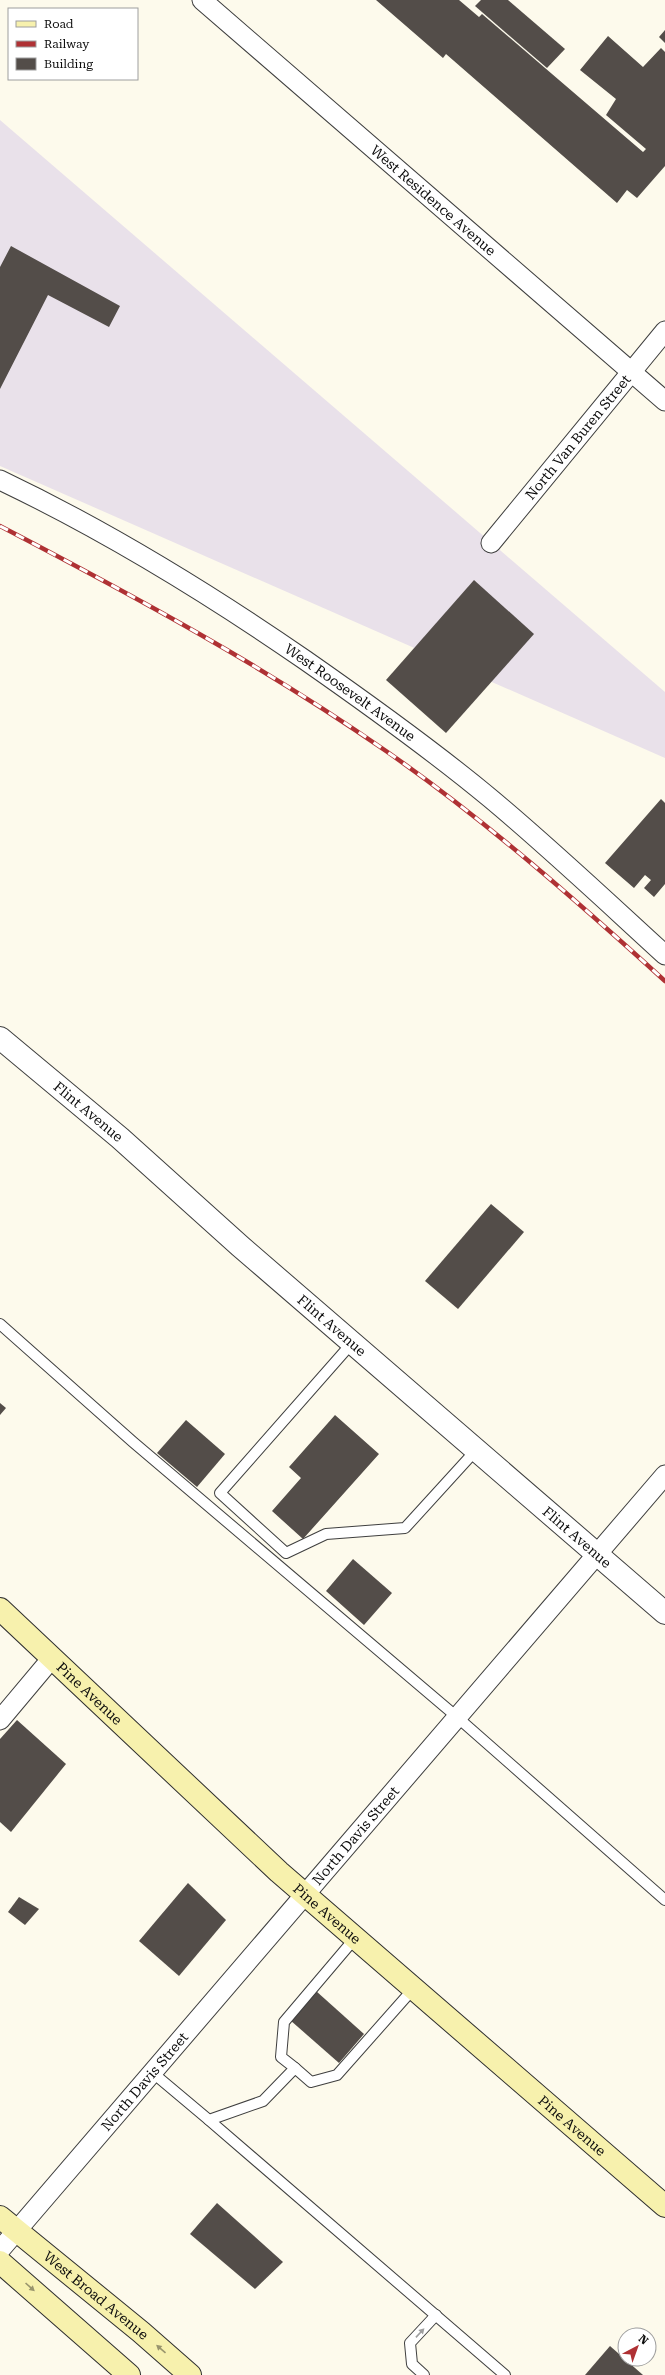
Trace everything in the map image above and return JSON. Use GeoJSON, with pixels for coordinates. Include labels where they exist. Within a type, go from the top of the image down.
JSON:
{"type":"FeatureCollection","features":[{"type":"Feature","properties":{"kind":"main road","name":"Pine Avenue"},"geometry":{"type":"LineString","coordinates":[[0,1609],[304,1894],[356,1937],[665,2206]]}},
{"type":"Feature","properties":{"kind":"main road","name":"West Broad Avenue"},"geometry":{"type":"LineString","coordinates":[[0,2217],[141,2332],[190,2375]]}},
{"type":"Feature","properties":{"kind":"main road"},"geometry":{"type":"LineString","coordinates":[[0,2262],[129,2375]]}},
{"type":"Feature","properties":{"kind":"street","name":"West Residence Avenue"},"geometry":{"type":"LineString","coordinates":[[202,0],[665,401]]}},
{"type":"Feature","properties":{"kind":"street","name":"North Van Buren Street"},"geometry":{"type":"LineString","coordinates":[[491,543],[665,331]]}},
{"type":"Feature","properties":{"kind":"street","name":"West Roosevelt Avenue"},"geometry":{"type":"LineString","coordinates":[[0,480],[80,520],[172,573],[270,636],[351,691],[490,798],[665,955]]}},
{"type":"Feature","properties":{"kind":"street","name":"Flint Avenue"},"geometry":{"type":"LineString","coordinates":[[0,1038],[120,1138],[240,1246],[477,1449],[665,1613]]}},
{"type":"Feature","properties":{"kind":"street","name":"North Davis Street"},"geometry":{"type":"LineString","coordinates":[[0,2250],[153,2073],[596,1553],[665,1475]]}},
{"type":"Feature","properties":{"kind":"street"},"geometry":{"type":"LineString","coordinates":[[0,1720],[52,1658]]}},
{"type":"Feature","properties":{"kind":"lane"},"geometry":{"type":"LineString","coordinates":[[0,1324],[133,1442],[457,1717],[665,1900]]}},
{"type":"Feature","properties":{"kind":"lane"},"geometry":{"type":"LineString","coordinates":[[352,1343],[220,1493],[286,1553],[326,1534],[405,1528],[477,1449]]}},
{"type":"Feature","properties":{"kind":"lane"},"geometry":{"type":"LineString","coordinates":[[356,1937],[284,2022],[281,2057],[312,2082],[337,2075],[414,1988]]}},
{"type":"Feature","properties":{"kind":"lane"},"geometry":{"type":"LineString","coordinates":[[209,2120],[263,2101],[295,2068]]}},
{"type":"Feature","properties":{"kind":"lane"},"geometry":{"type":"LineString","coordinates":[[153,2073],[505,2375]]}},
{"type":"Feature","properties":{"kind":"lane"},"geometry":{"type":"LineString","coordinates":[[424,2375],[412,2364],[410,2344],[436,2316]]}},
{"type":"Feature","properties":{"kind":"shaded area"},"geometry":{"type":"Polygon","coordinates":[[[0,120],[665,692],[665,758],[0,466],[0,120]]]}},
{"type":"Feature","properties":{"kind":"building"},"geometry":{"type":"Polygon","coordinates":[[[376,0],[459,0],[479,17],[482,14],[643,152],[646,149],[606,115],[616,99],[580,70],[608,36],[643,67],[661,48],[665,52],[665,166],[637,198],[627,190],[617,203],[446,54],[443,58],[376,0]]]}},
{"type":"Feature","properties":{"kind":"building"},"geometry":{"type":"Polygon","coordinates":[[[481,0],[508,0],[565,49],[547,68],[475,6],[481,0]]]}},
{"type":"Feature","properties":{"kind":"building"},"geometry":{"type":"Polygon","coordinates":[[[665,30],[665,43],[659,37],[665,30]]]}},
{"type":"Feature","properties":{"kind":"building"},"geometry":{"type":"Polygon","coordinates":[[[11,246],[120,306],[109,327],[48,295],[0,389],[0,267],[11,246]]]}},
{"type":"Feature","properties":{"kind":"building"},"geometry":{"type":"Polygon","coordinates":[[[474,580],[534,634],[446,733],[386,680],[474,580]]]}},
{"type":"Feature","properties":{"kind":"building"},"geometry":{"type":"Polygon","coordinates":[[[661,799],[665,803],[665,884],[654,897],[644,888],[651,880],[645,875],[634,888],[605,863],[661,799]]]}},
{"type":"Feature","properties":{"kind":"building"},"geometry":{"type":"Polygon","coordinates":[[[491,1204],[524,1232],[458,1309],[425,1281],[491,1204]]]}},
{"type":"Feature","properties":{"kind":"building"},"geometry":{"type":"Polygon","coordinates":[[[0,1403],[6,1408],[0,1415],[0,1403]]]}},
{"type":"Feature","properties":{"kind":"building"},"geometry":{"type":"Polygon","coordinates":[[[335,1415],[379,1454],[303,1539],[272,1511],[301,1478],[289,1467],[335,1415]]]}},
{"type":"Feature","properties":{"kind":"building"},"geometry":{"type":"Polygon","coordinates":[[[186,1420],[225,1454],[197,1487],[157,1453],[186,1420]]]}},
{"type":"Feature","properties":{"kind":"building"},"geometry":{"type":"Polygon","coordinates":[[[353,1559],[392,1593],[364,1625],[326,1591],[353,1559]]]}},
{"type":"Feature","properties":{"kind":"building"},"geometry":{"type":"Polygon","coordinates":[[[17,1720],[66,1764],[11,1832],[0,1822],[0,1739],[17,1720]]]}},
{"type":"Feature","properties":{"kind":"building"},"geometry":{"type":"Polygon","coordinates":[[[188,1883],[226,1920],[179,1976],[139,1941],[188,1883]]]}},
{"type":"Feature","properties":{"kind":"building"},"geometry":{"type":"Polygon","coordinates":[[[19,1897],[39,1909],[25,1925],[8,1912],[19,1897]]]}},
{"type":"Feature","properties":{"kind":"building"},"geometry":{"type":"Polygon","coordinates":[[[316,1991],[364,2034],[339,2063],[290,2020],[316,1991]]]}},
{"type":"Feature","properties":{"kind":"building"},"geometry":{"type":"Polygon","coordinates":[[[217,2203],[283,2262],[255,2289],[190,2234],[217,2203]]]}},
{"type":"Feature","properties":{"kind":"building"},"geometry":{"type":"Polygon","coordinates":[[[610,2346],[617,2352],[617,2367],[634,2367],[643,2375],[585,2375],[610,2346]]]}},
{"type":"Feature","properties":{"kind":"railway"},"geometry":{"type":"LineString","coordinates":[[0,526],[197,632],[293,690],[386,751],[459,804],[598,921],[665,981]]}}]}
